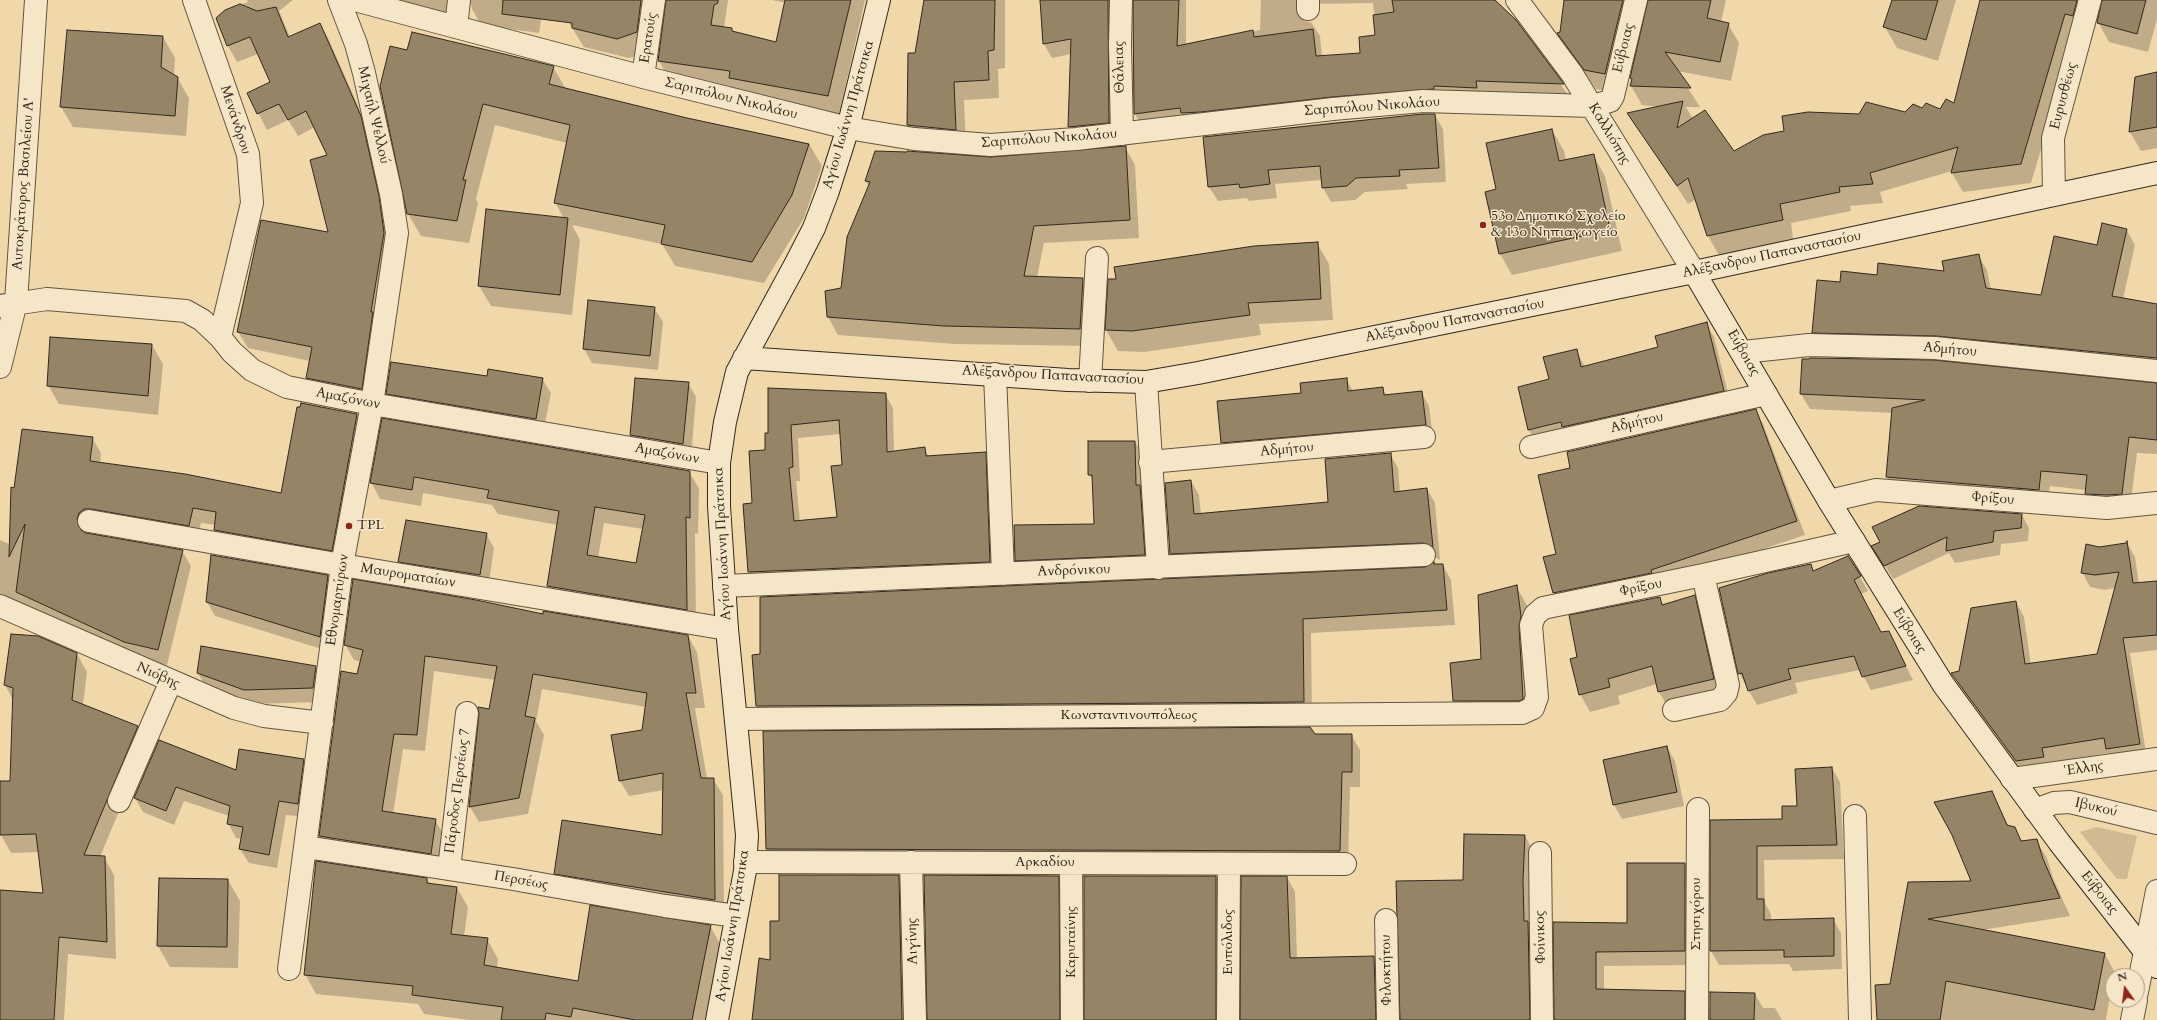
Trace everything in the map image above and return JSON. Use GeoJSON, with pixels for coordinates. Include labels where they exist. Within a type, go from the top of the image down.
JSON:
{"type":"FeatureCollection","features":[{"type":"Feature","properties":{"kind":"street","name":"Αυτοκράτορος Βασιλείου A'"},"geometry":{"type":"LineString","coordinates":[[0,367],[8,304],[36,0]]}},
{"type":"Feature","properties":{"kind":"street","name":"Μενάνδρου"},"geometry":{"type":"LineString","coordinates":[[194,0],[248,154],[252,203],[220,337]]}},
{"type":"Feature","properties":{"kind":"street","name":"Μιχαήλ Ψελλού"},"geometry":{"type":"LineString","coordinates":[[339,0],[356,44],[364,73],[392,199],[397,233]]}},
{"type":"Feature","properties":{"kind":"street","name":"Σαριπόλου Νικολάου"},"geometry":{"type":"LineString","coordinates":[[355,0],[643,77],[848,128],[914,139],[990,145],[1023,144],[1333,109],[1423,101],[1592,106]]}},
{"type":"Feature","properties":{"kind":"street"},"geometry":{"type":"LineString","coordinates":[[456,27],[459,0]]}},
{"type":"Feature","properties":{"kind":"street","name":"Ερατούς"},"geometry":{"type":"LineString","coordinates":[[643,77],[654,0]]}},
{"type":"Feature","properties":{"kind":"street","name":"Αγίου Ιωάννη Πράτσικα"},"geometry":{"type":"LineString","coordinates":[[717,1020],[746,862],[746,824],[724,586],[719,506],[719,462],[728,407],[737,372],[814,228],[839,162],[879,0]]}},
{"type":"Feature","properties":{"kind":"street","name":"Θάλειας"},"geometry":{"type":"LineString","coordinates":[[1121,0],[1120,45],[1122,134]]}},
{"type":"Feature","properties":{"kind":"street","name":"Καλλιόπης"},"geometry":{"type":"LineString","coordinates":[[1518,0],[1549,42],[1592,106],[1694,272]]}},
{"type":"Feature","properties":{"kind":"street","name":"Εύβοιας"},"geometry":{"type":"LineString","coordinates":[[1592,106],[1610,101],[1613,96],[1636,0]]}},
{"type":"Feature","properties":{"kind":"street","name":"Ευρυσθέως"},"geometry":{"type":"LineString","coordinates":[[2054,194],[2053,138],[2090,0]]}},
{"type":"Feature","properties":{"kind":"street","name":"Αλέξανδρου Παπαναστασίου"},"geometry":{"type":"LineString","coordinates":[[744,358],[1090,381],[1146,382],[1694,272],[2157,173]]}},
{"type":"Feature","properties":{"kind":"street","name":"Εθνομαρτύρων"},"geometry":{"type":"LineString","coordinates":[[289,969],[342,566],[372,404],[397,233]]}},
{"type":"Feature","properties":{"kind":"street"},"geometry":{"type":"LineString","coordinates":[[1090,381],[1097,258]]}},
{"type":"Feature","properties":{"kind":"street","name":"Εύβοιας"},"geometry":{"type":"LineString","coordinates":[[1694,272],[1743,352],[1829,501],[1943,684],[2035,810],[2151,959]]}},
{"type":"Feature","properties":{"kind":"street","name":"Αμαζόνων"},"geometry":{"type":"LineString","coordinates":[[8,304],[47,299],[186,312],[202,320],[220,337],[232,352],[252,370],[287,387],[372,404],[719,462]]}},
{"type":"Feature","properties":{"kind":"street","name":"Αδμήτου"},"geometry":{"type":"LineString","coordinates":[[1743,352],[1809,345],[1935,348],[2157,371]]}},
{"type":"Feature","properties":{"kind":"street"},"geometry":{"type":"LineString","coordinates":[[994,374],[1003,574]]}},
{"type":"Feature","properties":{"kind":"street"},"geometry":{"type":"LineString","coordinates":[[1146,382],[1158,568]]}},
{"type":"Feature","properties":{"kind":"street","name":"Αδμήτου"},"geometry":{"type":"LineString","coordinates":[[1531,447],[1766,394]]}},
{"type":"Feature","properties":{"kind":"street","name":"Αδμήτου"},"geometry":{"type":"LineString","coordinates":[[1150,462],[1424,437]]}},
{"type":"Feature","properties":{"kind":"street","name":"Φρίξου"},"geometry":{"type":"LineString","coordinates":[[1829,501],[1876,490],[2107,508],[2157,503]]}},
{"type":"Feature","properties":{"kind":"street","name":"Μαυροματαίων"},"geometry":{"type":"LineString","coordinates":[[89,521],[342,566],[727,629]]}},
{"type":"Feature","properties":{"kind":"street","name":"Φρίξου"},"geometry":{"type":"LineString","coordinates":[[1522,713],[1533,708],[1537,697],[1531,624],[1534,615],[1543,608],[1703,575],[1854,541]]}},
{"type":"Feature","properties":{"kind":"street","name":"Ανδρόνικου"},"geometry":{"type":"LineString","coordinates":[[724,586],[1158,568],[1424,555]]}},
{"type":"Feature","properties":{"kind":"street"},"geometry":{"type":"LineString","coordinates":[[1674,710],[1720,700],[1726,693],[1728,685],[1703,575]]}},
{"type":"Feature","properties":{"kind":"street","name":"Νιόβης"},"geometry":{"type":"LineString","coordinates":[[0,606],[171,681],[249,713],[322,723]]}},
{"type":"Feature","properties":{"kind":"street"},"geometry":{"type":"LineString","coordinates":[[119,801],[171,681]]}},
{"type":"Feature","properties":{"kind":"street","name":"Πάροδος Περσέως 7"},"geometry":{"type":"LineString","coordinates":[[449,869],[467,713]]}},
{"type":"Feature","properties":{"kind":"street","name":"Κωνσταντινουπόλεως"},"geometry":{"type":"LineString","coordinates":[[737,719],[1522,713]]}},
{"type":"Feature","properties":{"kind":"street","name":"Έλλης"},"geometry":{"type":"LineString","coordinates":[[2012,779],[2157,758]]}},
{"type":"Feature","properties":{"kind":"street","name":"Ιβυκού"},"geometry":{"type":"LineString","coordinates":[[2035,810],[2054,803],[2070,802],[2157,823]]}},
{"type":"Feature","properties":{"kind":"street","name":"Στησιχόρου"},"geometry":{"type":"LineString","coordinates":[[1697,1020],[1698,809]]}},
{"type":"Feature","properties":{"kind":"street"},"geometry":{"type":"LineString","coordinates":[[1855,816],[1860,1020]]}},
{"type":"Feature","properties":{"kind":"street","name":"Περσέως"},"geometry":{"type":"LineString","coordinates":[[306,847],[736,916]]}},
{"type":"Feature","properties":{"kind":"street","name":"Φοίνικος"},"geometry":{"type":"LineString","coordinates":[[1540,853],[1542,1020]]}},
{"type":"Feature","properties":{"kind":"street","name":"Αρκαδίου"},"geometry":{"type":"LineString","coordinates":[[746,862],[1345,864]]}},
{"type":"Feature","properties":{"kind":"street","name":"Αιγίνης"},"geometry":{"type":"LineString","coordinates":[[911,862],[915,1020]]}},
{"type":"Feature","properties":{"kind":"street","name":"Καρυταίνης"},"geometry":{"type":"LineString","coordinates":[[1071,863],[1072,1020]]}},
{"type":"Feature","properties":{"kind":"street","name":"Ευπόλιδος"},"geometry":{"type":"LineString","coordinates":[[1228,1020],[1229,864]]}},
{"type":"Feature","properties":{"kind":"street"},"geometry":{"type":"LineString","coordinates":[[2145,973],[2151,959],[2157,890]]}},
{"type":"Feature","properties":{"kind":"street","name":"Φιλοκτήτου"},"geometry":{"type":"LineString","coordinates":[[1386,920],[1388,1020]]}},
{"type":"Feature","properties":{"kind":"street"},"geometry":{"type":"LineString","coordinates":[[2132,1020],[2134,1008]]}},
{"type":"Feature","properties":{"kind":"shaded area"},"geometry":{"type":"Polygon","coordinates":[[[2097,827],[2137,836],[2127,879],[2117,879],[2080,832],[2097,827]]]}},
{"type":"Feature","properties":{"kind":"building"},"geometry":{"type":"Polygon","coordinates":[[[503,0],[641,0],[637,32],[617,39],[572,28],[572,23],[502,14],[503,0]]]}},
{"type":"Feature","properties":{"kind":"building"},"geometry":{"type":"Polygon","coordinates":[[[666,0],[718,0],[718,3],[714,5],[711,25],[732,28],[732,31],[776,42],[785,0],[851,0],[828,96],[729,78],[730,71],[658,61],[666,0]]]}},
{"type":"Feature","properties":{"kind":"building"},"geometry":{"type":"Polygon","coordinates":[[[924,0],[995,0],[994,50],[988,51],[989,80],[954,82],[956,130],[907,125],[908,53],[915,53],[924,0]]]}},
{"type":"Feature","properties":{"kind":"building"},"geometry":{"type":"Polygon","coordinates":[[[1040,0],[1108,0],[1109,123],[1068,127],[1071,39],[1043,44],[1040,0]]]}},
{"type":"Feature","properties":{"kind":"building"},"geometry":{"type":"Polygon","coordinates":[[[1133,0],[1179,0],[1177,46],[1253,30],[1254,37],[1313,29],[1316,56],[1360,53],[1359,37],[1375,35],[1373,15],[1394,12],[1392,0],[1495,0],[1516,20],[1564,84],[1476,81],[1477,88],[1434,86],[1434,89],[1332,97],[1201,112],[1181,113],[1180,108],[1134,114],[1133,0]]]}},
{"type":"Feature","properties":{"kind":"building"},"geometry":{"type":"Polygon","coordinates":[[[1564,0],[1623,0],[1605,74],[1584,70],[1557,33],[1560,32],[1564,0]]]}},
{"type":"Feature","properties":{"kind":"building"},"geometry":{"type":"Polygon","coordinates":[[[1648,0],[1711,0],[1707,18],[1729,23],[1720,62],[1665,52],[1691,88],[1630,86],[1632,79],[1630,78],[1648,0]]]}},
{"type":"Feature","properties":{"kind":"building"},"geometry":{"type":"Polygon","coordinates":[[[1892,0],[1938,0],[1926,40],[1883,27],[1892,0]]]}},
{"type":"Feature","properties":{"kind":"building"},"geometry":{"type":"Polygon","coordinates":[[[1980,0],[2077,0],[2073,16],[2065,14],[2021,164],[1951,173],[1958,147],[1870,173],[1873,184],[1839,187],[1840,192],[1780,204],[1783,220],[1707,236],[1688,178],[1677,186],[1627,113],[1683,101],[1677,128],[1705,110],[1734,151],[1763,135],[1784,131],[1782,116],[1808,112],[1859,114],[1866,102],[1905,112],[1913,104],[1922,108],[1926,103],[1940,109],[1946,99],[1954,103],[1980,0]]]}},
{"type":"Feature","properties":{"kind":"building"},"geometry":{"type":"Polygon","coordinates":[[[2102,0],[2146,0],[2137,34],[2097,23],[2102,0]]]}},
{"type":"Feature","properties":{"kind":"building"},"geometry":{"type":"Polygon","coordinates":[[[240,4],[257,11],[276,7],[288,37],[320,23],[361,116],[379,196],[384,233],[371,312],[373,312],[362,389],[306,378],[312,347],[237,332],[261,220],[328,232],[310,160],[327,155],[306,111],[288,120],[279,104],[257,114],[247,93],[270,82],[250,37],[227,46],[216,18],[225,10],[240,4]]]}},
{"type":"Feature","properties":{"kind":"building"},"geometry":{"type":"Polygon","coordinates":[[[67,30],[163,36],[161,67],[178,77],[175,116],[60,107],[67,30]]]}},
{"type":"Feature","properties":{"kind":"building"},"geometry":{"type":"Polygon","coordinates":[[[412,32],[554,66],[549,84],[687,118],[809,144],[792,195],[752,262],[661,244],[665,225],[554,203],[570,125],[483,104],[463,180],[466,180],[457,221],[407,214],[380,86],[390,46],[407,50],[412,32]]]}},
{"type":"Feature","properties":{"kind":"building"},"geometry":{"type":"Polygon","coordinates":[[[2157,72],[2157,127],[2129,132],[2135,77],[2157,72]]]}},
{"type":"Feature","properties":{"kind":"building"},"geometry":{"type":"Polygon","coordinates":[[[1435,114],[1439,168],[1399,170],[1400,176],[1356,178],[1347,186],[1322,188],[1320,166],[1268,170],[1270,184],[1240,188],[1239,184],[1208,187],[1203,137],[1435,114]]]}},
{"type":"Feature","properties":{"kind":"building"},"geometry":{"type":"Polygon","coordinates":[[[1552,129],[1559,161],[1594,154],[1610,230],[1499,254],[1485,192],[1496,189],[1486,143],[1552,129]]]}},
{"type":"Feature","properties":{"kind":"building"},"geometry":{"type":"Polygon","coordinates":[[[1126,146],[1130,220],[1034,226],[1024,276],[1083,278],[1080,329],[944,326],[827,317],[825,291],[841,288],[847,237],[870,182],[865,181],[875,151],[907,151],[991,157],[1126,146]]]}},
{"type":"Feature","properties":{"kind":"building"},"geometry":{"type":"Polygon","coordinates":[[[486,209],[568,218],[560,295],[478,286],[486,209]]]}},
{"type":"Feature","properties":{"kind":"building"},"geometry":{"type":"Polygon","coordinates":[[[2102,223],[2127,229],[2112,296],[2157,304],[2157,358],[1936,336],[1812,333],[1817,280],[1840,282],[1841,271],[1877,275],[1878,263],[1944,271],[1942,261],[1979,254],[1986,288],[2041,295],[2054,236],[2097,245],[2102,223]]]}},
{"type":"Feature","properties":{"kind":"building"},"geometry":{"type":"Polygon","coordinates":[[[1318,242],[1321,299],[1248,303],[1250,315],[1132,331],[1105,330],[1108,279],[1116,279],[1114,267],[1254,246],[1318,242]]]}},
{"type":"Feature","properties":{"kind":"building"},"geometry":{"type":"Polygon","coordinates":[[[588,300],[655,307],[650,356],[583,349],[588,300]]]}},
{"type":"Feature","properties":{"kind":"building"},"geometry":{"type":"Polygon","coordinates":[[[1707,322],[1724,391],[1562,427],[1561,422],[1528,430],[1518,387],[1549,379],[1543,357],[1577,349],[1581,367],[1658,347],[1655,336],[1707,322]]]}},
{"type":"Feature","properties":{"kind":"building"},"geometry":{"type":"Polygon","coordinates":[[[50,337],[152,344],[148,396],[47,386],[50,337]]]}},
{"type":"Feature","properties":{"kind":"building"},"geometry":{"type":"Polygon","coordinates":[[[1802,359],[1934,360],[2157,383],[2157,440],[2129,437],[2122,494],[2085,494],[2087,475],[2041,471],[2039,490],[1886,477],[1892,408],[1925,400],[1800,394],[1802,359]]]}},
{"type":"Feature","properties":{"kind":"building"},"geometry":{"type":"Polygon","coordinates":[[[391,362],[487,376],[488,369],[543,378],[536,419],[386,394],[391,362]]]}},
{"type":"Feature","properties":{"kind":"building"},"geometry":{"type":"Polygon","coordinates":[[[635,378],[689,382],[683,444],[630,435],[635,378]]]}},
{"type":"Feature","properties":{"kind":"building"},"geometry":{"type":"Polygon","coordinates":[[[1347,378],[1348,391],[1383,387],[1384,395],[1422,391],[1426,425],[1221,443],[1217,401],[1301,393],[1300,383],[1347,378]]]}},
{"type":"Feature","properties":{"kind":"building"},"geometry":{"type":"Polygon","coordinates":[[[768,388],[886,393],[887,452],[925,447],[926,456],[986,452],[990,562],[748,572],[743,504],[752,503],[749,451],[765,450],[765,433],[768,433],[768,388]],[[839,420],[791,425],[793,467],[789,468],[794,521],[837,517],[831,466],[842,465],[839,420]]]}},
{"type":"Feature","properties":{"kind":"building"},"geometry":{"type":"Polygon","coordinates":[[[301,403],[357,414],[332,551],[214,530],[216,512],[193,508],[189,526],[84,509],[79,513],[77,519],[81,530],[86,533],[183,550],[158,650],[124,642],[16,592],[25,524],[9,557],[11,487],[14,488],[22,429],[93,437],[90,461],[185,474],[281,493],[297,407],[300,407],[301,403]]]}},
{"type":"Feature","properties":{"kind":"building"},"geometry":{"type":"Polygon","coordinates":[[[1756,409],[1797,521],[1651,570],[1652,573],[1553,593],[1543,557],[1556,554],[1538,475],[1570,468],[1567,452],[1756,409]]]}},
{"type":"Feature","properties":{"kind":"building"},"geometry":{"type":"Polygon","coordinates":[[[382,418],[690,471],[690,518],[686,517],[687,610],[547,586],[559,511],[487,498],[489,490],[414,477],[412,490],[370,483],[382,418]],[[595,507],[587,555],[636,563],[645,515],[595,507]]]}},
{"type":"Feature","properties":{"kind":"building"},"geometry":{"type":"Polygon","coordinates":[[[1088,441],[1135,441],[1136,485],[1140,485],[1145,555],[1015,561],[1014,525],[1094,524],[1092,475],[1088,475],[1088,441]]]}},
{"type":"Feature","properties":{"kind":"building"},"geometry":{"type":"Polygon","coordinates":[[[1391,453],[1394,492],[1427,488],[1433,547],[1423,543],[1170,554],[1165,483],[1191,480],[1194,514],[1328,502],[1325,459],[1391,453]]]}},
{"type":"Feature","properties":{"kind":"building"},"geometry":{"type":"Polygon","coordinates":[[[1919,506],[2022,514],[2021,528],[1994,531],[1993,542],[1946,551],[1947,537],[1884,566],[1871,546],[1880,542],[1872,527],[1919,506]]]}},
{"type":"Feature","properties":{"kind":"building"},"geometry":{"type":"Polygon","coordinates":[[[406,520],[487,533],[480,575],[398,562],[406,520]]]}},
{"type":"Feature","properties":{"kind":"building"},"geometry":{"type":"Polygon","coordinates":[[[2127,541],[2133,583],[2157,581],[2157,635],[2123,638],[2140,744],[2106,749],[2104,738],[2042,748],[2044,757],[2016,761],[1951,673],[1959,671],[1971,608],[2016,601],[2025,664],[2097,654],[2119,572],[2095,575],[2081,573],[2086,544],[2099,547],[2126,543],[2127,541]]]}},
{"type":"Feature","properties":{"kind":"building"},"geometry":{"type":"Polygon","coordinates":[[[211,555],[328,575],[320,637],[206,602],[211,555]]]}},
{"type":"Feature","properties":{"kind":"building"},"geometry":{"type":"Polygon","coordinates":[[[1848,556],[1861,576],[1854,580],[1881,632],[1889,631],[1906,666],[1862,677],[1854,656],[1788,669],[1791,679],[1748,691],[1742,673],[1738,674],[1719,588],[1768,573],[1811,564],[1813,571],[1848,556]]]}},
{"type":"Feature","properties":{"kind":"building"},"geometry":{"type":"Polygon","coordinates":[[[1434,562],[1434,564],[1443,564],[1447,610],[1303,619],[1304,702],[756,706],[752,655],[760,654],[760,597],[1425,567],[1434,562]]]}},
{"type":"Feature","properties":{"kind":"building"},"geometry":{"type":"Polygon","coordinates":[[[353,579],[476,600],[543,614],[543,611],[688,635],[696,693],[686,693],[701,778],[714,778],[715,900],[554,874],[562,820],[662,835],[663,773],[619,781],[611,735],[642,730],[647,693],[533,674],[525,716],[535,718],[519,798],[469,807],[479,714],[478,707],[489,709],[497,666],[425,656],[417,735],[394,734],[382,811],[436,819],[431,854],[319,836],[341,671],[357,674],[363,650],[344,645],[353,579]]]}},
{"type":"Feature","properties":{"kind":"building"},"geometry":{"type":"Polygon","coordinates":[[[1517,585],[1521,616],[1519,626],[1523,699],[1519,701],[1453,701],[1450,663],[1481,659],[1478,595],[1517,585]]]}},
{"type":"Feature","properties":{"kind":"building"},"geometry":{"type":"Polygon","coordinates":[[[1695,595],[1714,679],[1658,692],[1652,666],[1608,679],[1610,687],[1579,695],[1570,659],[1577,657],[1569,615],[1660,597],[1662,605],[1695,595]]]}},
{"type":"Feature","properties":{"kind":"building"},"geometry":{"type":"Polygon","coordinates":[[[11,634],[38,636],[77,653],[72,700],[138,726],[84,855],[105,856],[107,942],[59,937],[54,1020],[0,1020],[0,890],[43,893],[36,834],[0,835],[0,781],[10,781],[13,688],[4,685],[11,634]]]}},
{"type":"Feature","properties":{"kind":"building"},"geometry":{"type":"Polygon","coordinates":[[[201,646],[316,666],[313,688],[244,690],[197,673],[201,646]]]}},
{"type":"Feature","properties":{"kind":"building"},"geometry":{"type":"Polygon","coordinates":[[[1310,727],[1315,734],[1352,734],[1352,772],[1342,772],[1340,851],[766,849],[763,731],[1310,727]]]}},
{"type":"Feature","properties":{"kind":"building"},"geometry":{"type":"Polygon","coordinates":[[[159,740],[236,770],[239,749],[304,759],[298,804],[279,801],[269,855],[239,849],[243,827],[227,824],[230,806],[176,787],[166,811],[134,798],[159,740]]]}},
{"type":"Feature","properties":{"kind":"building"},"geometry":{"type":"Polygon","coordinates":[[[1667,746],[1677,792],[1613,805],[1603,760],[1667,746]]]}},
{"type":"Feature","properties":{"kind":"building"},"geometry":{"type":"Polygon","coordinates":[[[1832,767],[1837,845],[1757,846],[1757,899],[1764,899],[1764,920],[1834,918],[1834,956],[1784,957],[1784,950],[1710,951],[1710,820],[1782,819],[1782,806],[1797,806],[1795,769],[1832,767]]]}},
{"type":"Feature","properties":{"kind":"building"},"geometry":{"type":"Polygon","coordinates":[[[1992,791],[2007,825],[2015,827],[2021,841],[2037,839],[2043,859],[2060,898],[1928,919],[2105,953],[2094,1010],[1946,981],[1940,1020],[1877,1020],[1875,985],[1890,984],[1908,882],[1971,881],[1952,835],[1934,802],[1992,791]]]}},
{"type":"Feature","properties":{"kind":"building"},"geometry":{"type":"Polygon","coordinates":[[[1464,834],[1525,835],[1523,880],[1524,921],[1528,921],[1530,1020],[1400,1020],[1396,881],[1463,880],[1464,834]]]}},
{"type":"Feature","properties":{"kind":"building"},"geometry":{"type":"Polygon","coordinates":[[[316,861],[427,878],[427,883],[457,887],[451,934],[488,938],[484,965],[578,981],[590,905],[711,925],[692,1020],[635,1020],[573,1008],[571,1017],[546,1013],[545,1020],[501,1020],[503,1007],[412,995],[413,986],[304,975],[316,861]]]}},
{"type":"Feature","properties":{"kind":"building"},"geometry":{"type":"Polygon","coordinates":[[[1627,863],[1685,863],[1685,951],[1596,952],[1596,989],[1685,991],[1685,1020],[1554,1020],[1553,922],[1627,923],[1627,863]]]}},
{"type":"Feature","properties":{"kind":"building"},"geometry":{"type":"Polygon","coordinates":[[[779,875],[899,875],[902,1020],[752,1020],[759,958],[770,960],[770,921],[779,921],[779,875]]]}},
{"type":"Feature","properties":{"kind":"building"},"geometry":{"type":"Polygon","coordinates":[[[924,875],[1059,876],[1060,1020],[927,1020],[924,875]]]}},
{"type":"Feature","properties":{"kind":"building"},"geometry":{"type":"Polygon","coordinates":[[[1084,876],[1216,876],[1216,1020],[1084,1020],[1084,876]]]}},
{"type":"Feature","properties":{"kind":"building"},"geometry":{"type":"Polygon","coordinates":[[[1241,876],[1287,876],[1290,958],[1374,956],[1376,1020],[1240,1020],[1241,876]]]}},
{"type":"Feature","properties":{"kind":"building"},"geometry":{"type":"Polygon","coordinates":[[[159,878],[228,879],[227,947],[157,946],[159,878]]]}},
{"type":"Feature","properties":{"kind":"building"},"geometry":{"type":"Polygon","coordinates":[[[1710,992],[1755,993],[1754,1020],[1710,1020],[1710,992]]]}},
{"type":"Feature","properties":{"kind":"place","name":"53ο Δημοτικό Σχολείο & 13ο Νηπιαγωγείο"},"geometry":{"type":"Point","coordinates":[1483,225]}},
{"type":"Feature","properties":{"kind":"place","name":"TPL"},"geometry":{"type":"Point","coordinates":[349,526]}}]}
